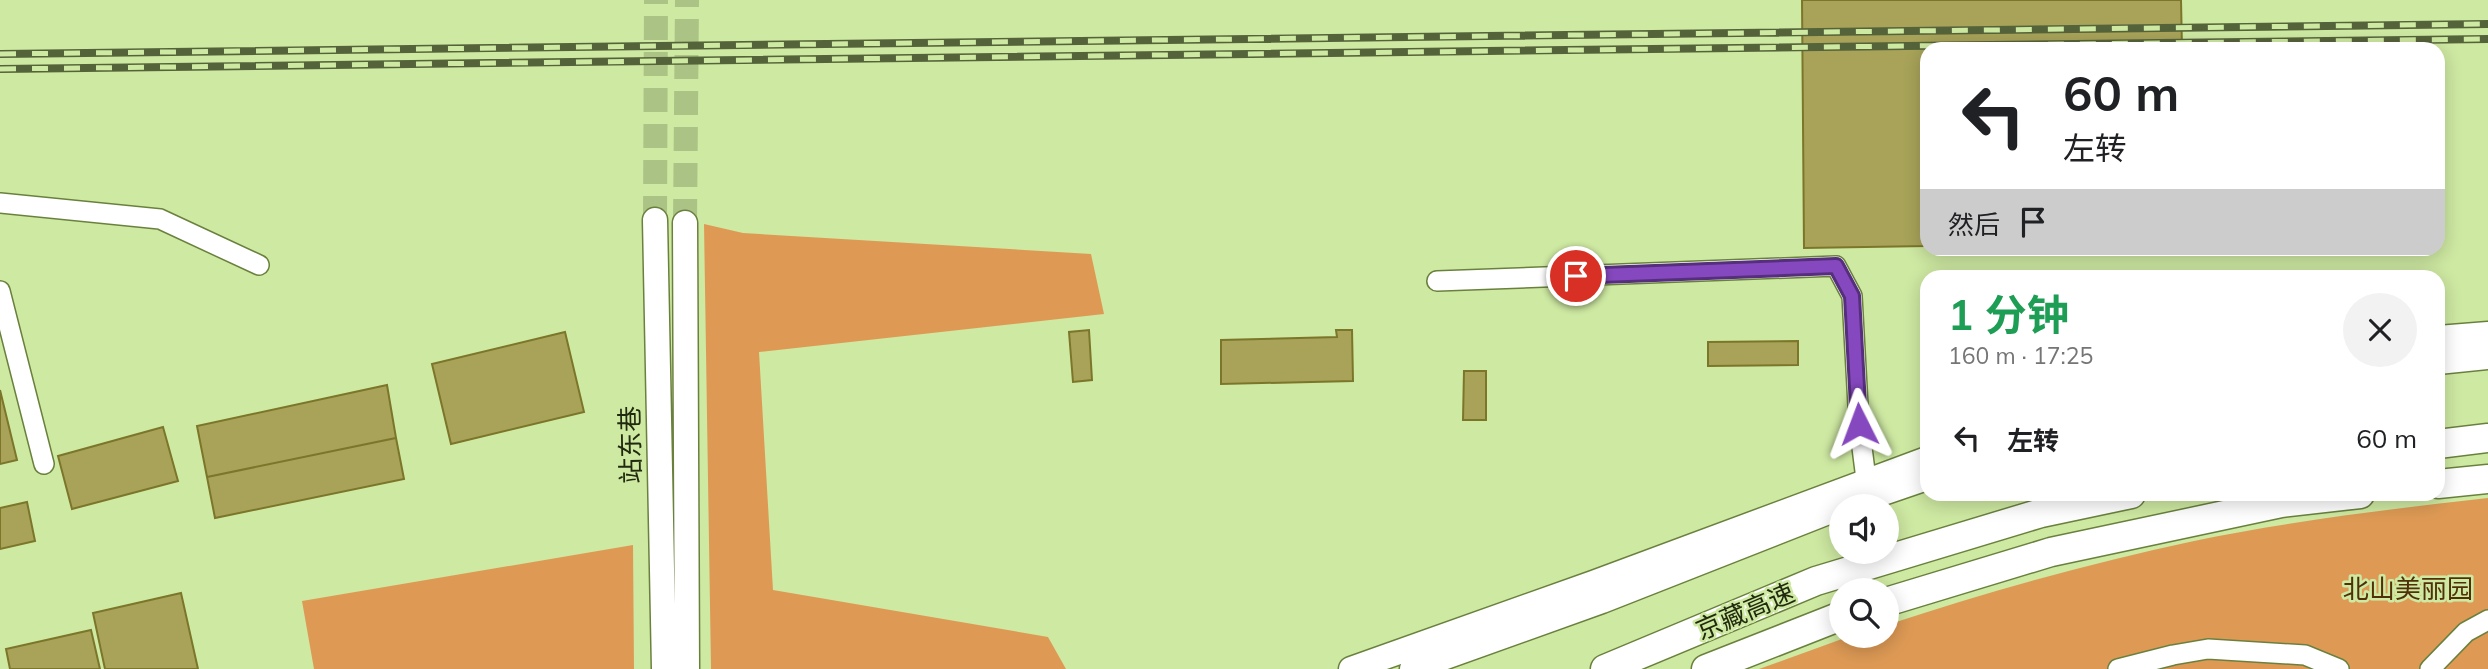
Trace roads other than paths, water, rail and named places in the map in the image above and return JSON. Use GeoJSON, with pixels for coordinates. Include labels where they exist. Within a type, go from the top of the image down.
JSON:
{"type":"FeatureCollection","features":[{"type":"Feature","properties":{"kind":"highway"},"geometry":{"type":"LineString","coordinates":[[2445,443],[2488,438]]}},
{"type":"Feature","properties":{"kind":"highway"},"geometry":{"type":"LineString","coordinates":[[2445,483],[2488,479]]}},
{"type":"Feature","properties":{"kind":"highway","name":"京藏高速"},"geometry":{"type":"LineString","coordinates":[[1605,669],[1816,581],[2041,513],[2098,501]]}},
{"type":"Feature","properties":{"kind":"highway"},"geometry":{"type":"LineString","coordinates":[[1899,598],[2051,552],[2299,501]]}},
{"type":"Feature","properties":{"kind":"highway","name":"京藏高速"},"geometry":{"type":"LineString","coordinates":[[1706,669],[1829,621]]}},
{"type":"Feature","properties":{"kind":"main road","name":"站东巷"},"geometry":{"type":"LineString","coordinates":[[655,220],[664,669]]}},
{"type":"Feature","properties":{"kind":"main road"},"geometry":{"type":"LineString","coordinates":[[685,223],[687,669]]}},
{"type":"Feature","properties":{"kind":"main road"},"geometry":{"type":"LineString","coordinates":[[2445,337],[2488,334]]}},
{"type":"Feature","properties":{"kind":"main road"},"geometry":{"type":"LineString","coordinates":[[2445,361],[2488,357]]}},
{"type":"Feature","properties":{"kind":"main road"},"geometry":{"type":"LineString","coordinates":[[1351,669],[1593,583],[1920,461]]}},
{"type":"Feature","properties":{"kind":"main road"},"geometry":{"type":"LineString","coordinates":[[1881,494],[1920,480]]}},
{"type":"Feature","properties":{"kind":"main road"},"geometry":{"type":"LineString","coordinates":[[1412,669],[1602,601],[1829,512]]}},
{"type":"Feature","properties":{"kind":"street"},"geometry":{"type":"LineString","coordinates":[[0,203],[160,219],[258,265]]}},
{"type":"Feature","properties":{"kind":"street"},"geometry":{"type":"LineString","coordinates":[[1437,281],[1836,266],[1852,296],[1859,424],[1867,480]]}},
{"type":"Feature","properties":{"kind":"street"},"geometry":{"type":"LineString","coordinates":[[0,291],[44,464]]}},
{"type":"Feature","properties":{"kind":"street"},"geometry":{"type":"LineString","coordinates":[[2430,669],[2466,632],[2488,620]]}},
{"type":"Feature","properties":{"kind":"street"},"geometry":{"type":"LineString","coordinates":[[2118,669],[2165,663],[2208,649],[2305,655],[2339,669]]}},
{"type":"Feature","properties":{"kind":"tunnel"},"geometry":{"type":"LineString","coordinates":[[655,220],[656,0]]}},
{"type":"Feature","properties":{"kind":"tunnel"},"geometry":{"type":"LineString","coordinates":[[685,223],[687,0]]}},
{"type":"Feature","properties":{"kind":"railway"},"geometry":{"type":"LineString","coordinates":[[0,54],[2488,24]]}},
{"type":"Feature","properties":{"kind":"railway"},"geometry":{"type":"LineString","coordinates":[[2239,42],[2488,39]]}},
{"type":"Feature","properties":{"kind":"railway"},"geometry":{"type":"LineString","coordinates":[[0,69],[1920,46]]}},
{"type":"Feature","properties":{"kind":"park label","name":"北山美丽园"},"geometry":{"type":"Point","coordinates":[2408,588]}}]}
